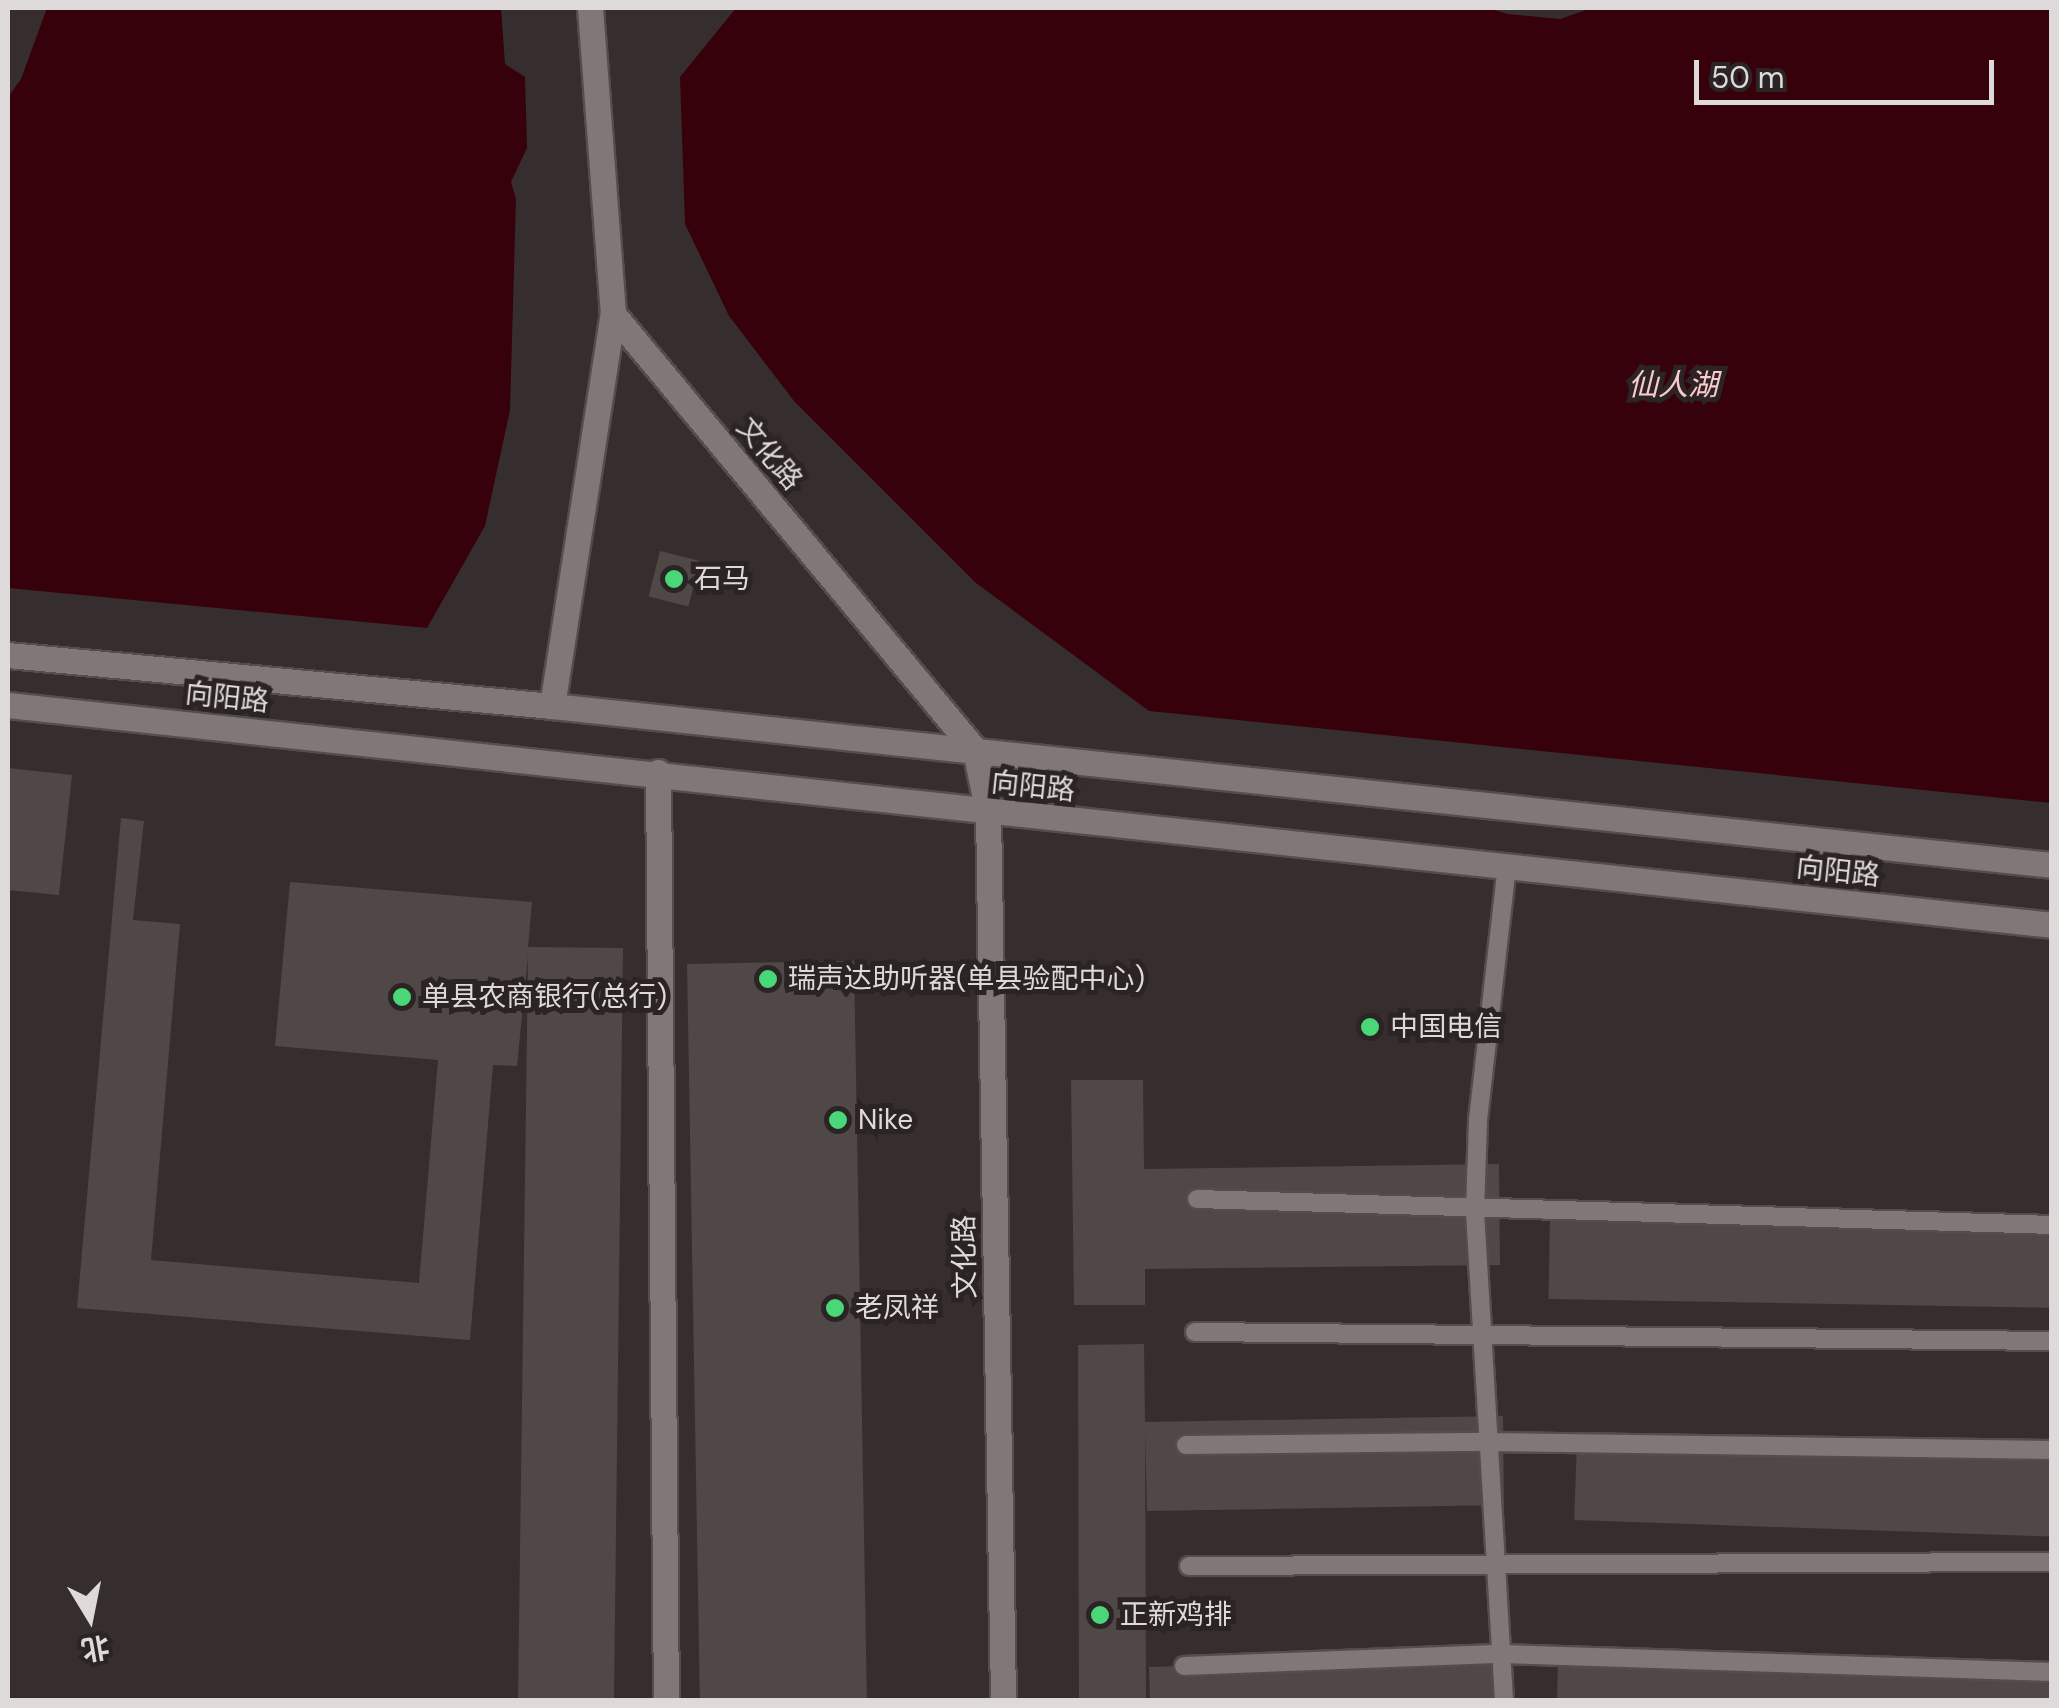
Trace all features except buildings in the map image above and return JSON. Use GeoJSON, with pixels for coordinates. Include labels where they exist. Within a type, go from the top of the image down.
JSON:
{"type":"FeatureCollection","features":[{"type":"Feature","properties":{"kind":"main road"},"geometry":{"type":"LineString","coordinates":[[552,706],[613,314],[590,8]]}},
{"type":"Feature","properties":{"kind":"main road","name":"文化路"},"geometry":{"type":"LineString","coordinates":[[613,314],[975,750],[988,812],[1003,1700]]}},
{"type":"Feature","properties":{"kind":"main road","name":"向阳路"},"geometry":{"type":"LineString","coordinates":[[8,655],[552,706],[2052,864]]}},
{"type":"Feature","properties":{"kind":"main road","name":"向阳路"},"geometry":{"type":"LineString","coordinates":[[8,705],[2052,925]]}},
{"type":"Feature","properties":{"kind":"main road"},"geometry":{"type":"LineString","coordinates":[[658,772],[666,1700]]}},
{"type":"Feature","properties":{"kind":"lane"},"geometry":{"type":"LineString","coordinates":[[1504,1700],[1475,1211],[1478,1120],[1507,867]]}},
{"type":"Feature","properties":{"kind":"lane"},"geometry":{"type":"LineString","coordinates":[[1197,1200],[2052,1225]]}},
{"type":"Feature","properties":{"kind":"lane"},"geometry":{"type":"LineString","coordinates":[[1195,1332],[2052,1341]]}},
{"type":"Feature","properties":{"kind":"lane"},"geometry":{"type":"LineString","coordinates":[[1186,1445],[1489,1442],[2052,1450]]}},
{"type":"Feature","properties":{"kind":"lane"},"geometry":{"type":"LineString","coordinates":[[1189,1566],[2052,1562]]}},
{"type":"Feature","properties":{"kind":"lane"},"geometry":{"type":"LineString","coordinates":[[1184,1666],[1502,1654],[2052,1672]]}},
{"type":"Feature","properties":{"kind":"water"},"geometry":{"type":"Polygon","coordinates":[[[47,8],[501,8],[505,64],[525,77],[527,148],[511,182],[516,199],[510,410],[485,526],[427,628],[8,588],[8,97],[21,79],[47,8]]]}},
{"type":"Feature","properties":{"kind":"water","name":"仙人湖"},"geometry":{"type":"Polygon","coordinates":[[[736,8],[1488,8],[1560,19],[1592,8],[2051,8],[2051,803],[1149,711],[976,583],[794,401],[729,316],[685,224],[680,77],[736,8]]]}},
{"type":"Feature","properties":{"kind":"pier"},"geometry":{"type":"Polygon","coordinates":[[[675,77],[680,77],[680,224],[675,224],[675,77]]]}},
{"type":"Feature","properties":{"kind":"place","name":"石马"},"geometry":{"type":"Point","coordinates":[674,579]}},
{"type":"Feature","properties":{"kind":"place","name":"瑞声达助听器(单县验配中心)"},"geometry":{"type":"Point","coordinates":[768,979]}},
{"type":"Feature","properties":{"kind":"place","name":"单县农商银行(总行)"},"geometry":{"type":"Point","coordinates":[402,997]}},
{"type":"Feature","properties":{"kind":"place","name":"中国电信"},"geometry":{"type":"Point","coordinates":[1370,1027]}},
{"type":"Feature","properties":{"kind":"place","name":"Nike"},"geometry":{"type":"Point","coordinates":[838,1120]}},
{"type":"Feature","properties":{"kind":"place","name":"老凤祥"},"geometry":{"type":"Point","coordinates":[835,1308]}},
{"type":"Feature","properties":{"kind":"place","name":"正新鸡排"},"geometry":{"type":"Point","coordinates":[1100,1615]}}]}
